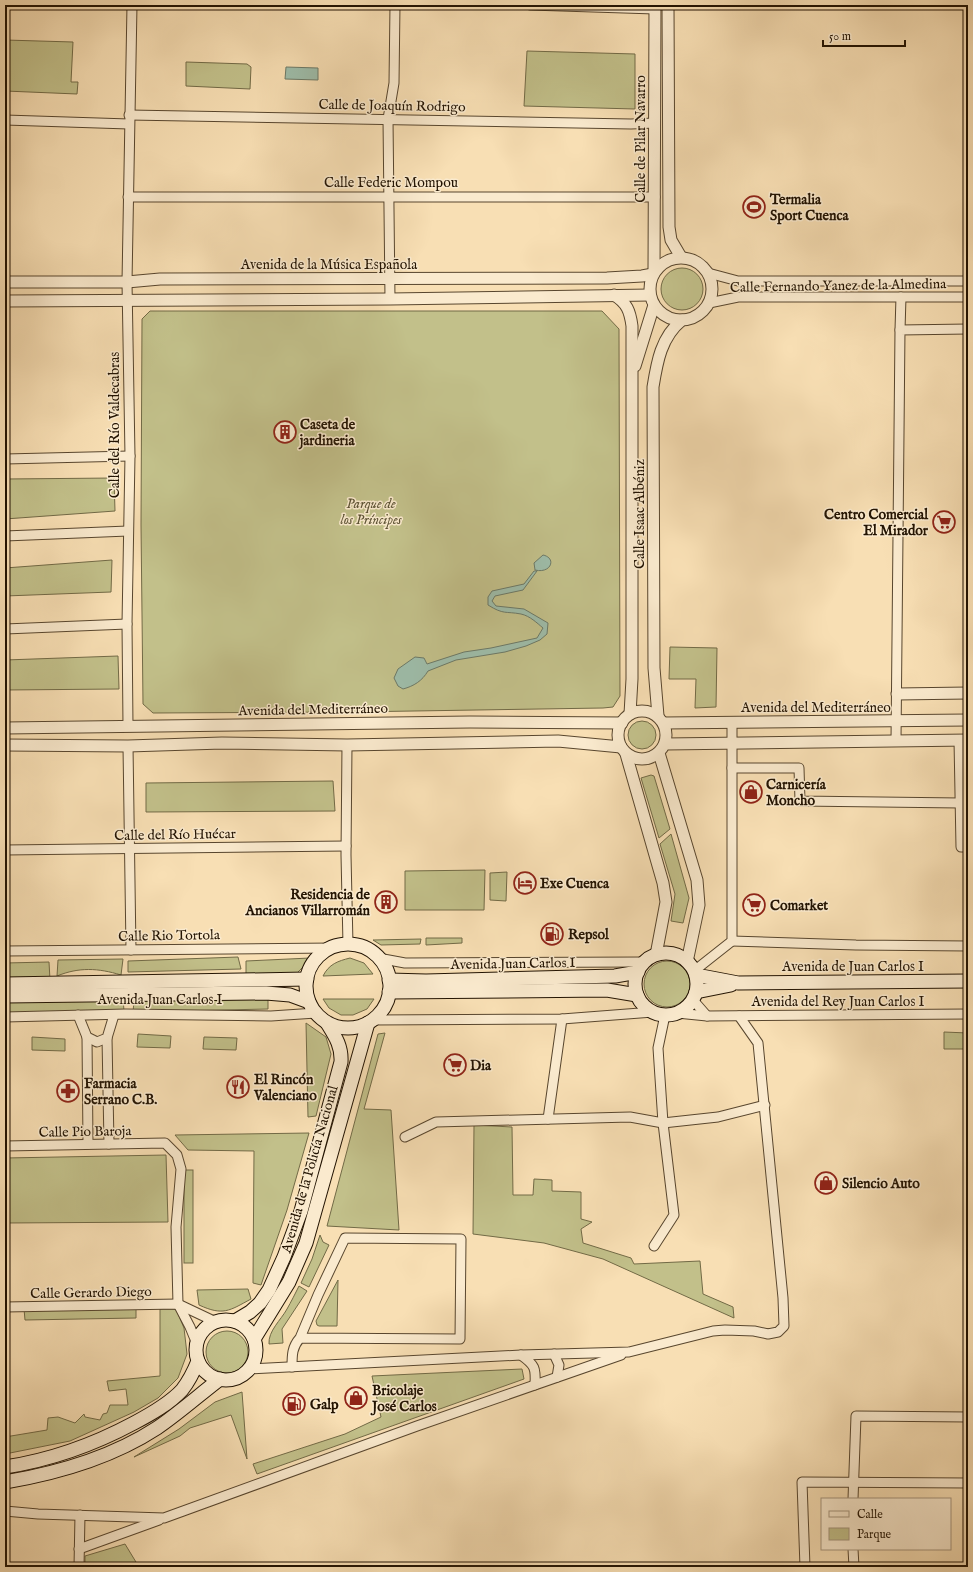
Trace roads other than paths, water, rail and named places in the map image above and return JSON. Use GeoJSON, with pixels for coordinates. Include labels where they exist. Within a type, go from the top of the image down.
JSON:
{"type":"FeatureCollection","features":[{"type":"Feature","properties":{"kind":"main road"},"geometry":{"type":"LineString","coordinates":[[348,945],[367,949],[378,958],[385,969],[389,986],[385,1006],[370,1021],[350,1028],[327,1023],[312,1007],[307,993],[307,979],[310,969],[316,960],[333,948],[348,945]]}},
{"type":"Feature","properties":{"kind":"main road"},"geometry":{"type":"LineString","coordinates":[[656,955],[678,955],[692,969],[697,984],[694,996],[685,1009],[665,1013],[643,1004],[637,995],[635,983],[641,967],[656,955]]}},
{"type":"Feature","properties":{"kind":"main road","name":"Avenida Juan Carlos I"},"geometry":{"type":"LineString","coordinates":[[389,986],[426,981],[615,976],[641,967]]}},
{"type":"Feature","properties":{"kind":"main road"},"geometry":{"type":"LineString","coordinates":[[692,969],[738,983]]}},
{"type":"Feature","properties":{"kind":"main road","name":"Avenida Juan Carlos I"},"geometry":{"type":"LineString","coordinates":[[5,984],[307,979]]}},
{"type":"Feature","properties":{"kind":"main road","name":"Avenida de Juan Carlos I"},"geometry":{"type":"LineString","coordinates":[[738,983],[968,982]]}},
{"type":"Feature","properties":{"kind":"main road"},"geometry":{"type":"LineString","coordinates":[[694,996],[738,983]]}},
{"type":"Feature","properties":{"kind":"main road","name":"Avenida Juan Carlos I"},"geometry":{"type":"LineString","coordinates":[[389,986],[607,990],[637,995]]}},
{"type":"Feature","properties":{"kind":"main road","name":"Avenida Juan Carlos I"},"geometry":{"type":"LineString","coordinates":[[5,996],[266,994],[290,995],[312,1007]]}},
{"type":"Feature","properties":{"kind":"main road","name":"Avenida de la Policía Nacional"},"geometry":{"type":"LineString","coordinates":[[254,1339],[281,1297],[300,1257],[311,1227],[360,1046],[370,1021]]}},
{"type":"Feature","properties":{"kind":"main road","name":"Avenida de la Policía Nacional"},"geometry":{"type":"LineString","coordinates":[[235,1321],[254,1308],[269,1290],[282,1264],[296,1229],[341,1062],[342,1053],[339,1042],[327,1023]]}},
{"type":"Feature","properties":{"kind":"main road"},"geometry":{"type":"LineString","coordinates":[[223,1320],[235,1321],[245,1327],[254,1339],[255,1355],[248,1369],[236,1378],[220,1379],[209,1374],[198,1361],[196,1351],[197,1344],[204,1330],[216,1322],[223,1320]]}},
{"type":"Feature","properties":{"kind":"main road"},"geometry":{"type":"LineString","coordinates":[[5,1466],[40,1460],[72,1451],[95,1442],[143,1418],[181,1391],[192,1376],[198,1361]]}},
{"type":"Feature","properties":{"kind":"main road"},"geometry":{"type":"LineString","coordinates":[[5,1482],[60,1471],[111,1453],[158,1427],[220,1379]]}},
{"type":"Feature","properties":{"kind":"street","name":"Calle del Río Valdecabras"},"geometry":{"type":"LineString","coordinates":[[128,726],[126,624],[130,456],[126,282],[132,5]]}},
{"type":"Feature","properties":{"kind":"street"},"geometry":{"type":"LineString","coordinates":[[390,299],[388,119],[394,83],[395,5]]}},
{"type":"Feature","properties":{"kind":"street"},"geometry":{"type":"LineString","coordinates":[[530,5],[655,7]]}},
{"type":"Feature","properties":{"kind":"street","name":"Calle de Pilar Navarro"},"geometry":{"type":"LineString","coordinates":[[668,5],[669,227],[671,240],[682,257]]}},
{"type":"Feature","properties":{"kind":"street","name":"Calle de Pilar Navarro"},"geometry":{"type":"LineString","coordinates":[[654,274],[655,7]]}},
{"type":"Feature","properties":{"kind":"street","name":"Calle de Joaquín Rodrigo"},"geometry":{"type":"LineString","coordinates":[[5,120],[388,119],[630,124],[655,123]]}},
{"type":"Feature","properties":{"kind":"street","name":"Calle Federic Mompou"},"geometry":{"type":"LineString","coordinates":[[128,197],[655,197]]}},
{"type":"Feature","properties":{"kind":"street"},"geometry":{"type":"LineString","coordinates":[[682,257],[697,262],[703,266],[708,273],[712,288],[709,303],[704,310],[690,319],[682,320],[666,317],[652,300],[650,284],[654,274],[666,262],[682,257]]}},
{"type":"Feature","properties":{"kind":"street","name":"Calle Fernando Yanez de la Almedina"},"geometry":{"type":"LineString","coordinates":[[708,273],[738,281],[968,281]]}},
{"type":"Feature","properties":{"kind":"street","name":"Avenida de la Música Española"},"geometry":{"type":"LineString","coordinates":[[5,282],[126,282],[160,279],[607,278],[654,274]]}},
{"type":"Feature","properties":{"kind":"street"},"geometry":{"type":"LineString","coordinates":[[5,301],[390,299],[614,295],[652,300]]}},
{"type":"Feature","properties":{"kind":"street","name":"Calle Isaac Albéniz"},"geometry":{"type":"LineString","coordinates":[[614,295],[624,302],[630,315],[632,374],[632,679],[626,718]]}},
{"type":"Feature","properties":{"kind":"street","name":"Calle Fernando Yanez de la Almedina"},"geometry":{"type":"LineString","coordinates":[[709,303],[738,297],[968,297]]}},
{"type":"Feature","properties":{"kind":"street"},"geometry":{"type":"LineString","coordinates":[[896,741],[901,297]]}},
{"type":"Feature","properties":{"kind":"street","name":"Calle Isaac Albéniz"},"geometry":{"type":"LineString","coordinates":[[632,374],[652,300]]}},
{"type":"Feature","properties":{"kind":"street","name":"Calle Isaac Albéniz"},"geometry":{"type":"LineString","coordinates":[[661,720],[654,668],[653,387],[657,360],[669,333],[682,320]]}},
{"type":"Feature","properties":{"kind":"street"},"geometry":{"type":"LineString","coordinates":[[900,330],[968,329]]}},
{"type":"Feature","properties":{"kind":"street"},"geometry":{"type":"LineString","coordinates":[[5,459],[130,456]]}},
{"type":"Feature","properties":{"kind":"street"},"geometry":{"type":"LineString","coordinates":[[5,536],[128,531]]}},
{"type":"Feature","properties":{"kind":"street"},"geometry":{"type":"LineString","coordinates":[[5,629],[126,624]]}},
{"type":"Feature","properties":{"kind":"street","name":"Avenida del Mediterráneo"},"geometry":{"type":"LineString","coordinates":[[897,694],[968,693]]}},
{"type":"Feature","properties":{"kind":"street"},"geometry":{"type":"LineString","coordinates":[[5,745],[128,746],[222,743],[347,745],[558,741],[624,751],[634,759],[643,760],[652,758],[662,749],[667,734],[661,720],[651,713],[644,711],[626,718],[618,735],[624,751],[664,883],[666,902],[656,955]]}},
{"type":"Feature","properties":{"kind":"street","name":"Avenida del Mediterráneo"},"geometry":{"type":"LineString","coordinates":[[5,728],[470,722],[626,718]]}},
{"type":"Feature","properties":{"kind":"street","name":"Avenida del Mediterráneo"},"geometry":{"type":"LineString","coordinates":[[661,720],[732,722],[896,722],[968,720]]}},
{"type":"Feature","properties":{"kind":"street"},"geometry":{"type":"LineString","coordinates":[[732,722],[732,941]]}},
{"type":"Feature","properties":{"kind":"street"},"geometry":{"type":"LineString","coordinates":[[662,749],[732,744],[964,740],[960,803],[961,847],[968,847]]}},
{"type":"Feature","properties":{"kind":"street"},"geometry":{"type":"LineString","coordinates":[[347,745],[346,846],[348,945]]}},
{"type":"Feature","properties":{"kind":"street"},"geometry":{"type":"LineString","coordinates":[[128,746],[131,950]]}},
{"type":"Feature","properties":{"kind":"street"},"geometry":{"type":"LineString","coordinates":[[662,749],[697,880],[699,905],[692,969]]}},
{"type":"Feature","properties":{"kind":"street"},"geometry":{"type":"LineString","coordinates":[[732,768],[799,768],[800,801],[960,803]]}},
{"type":"Feature","properties":{"kind":"street","name":"Calle del Río Huécar"},"geometry":{"type":"LineString","coordinates":[[5,850],[346,846]]}},
{"type":"Feature","properties":{"kind":"street"},"geometry":{"type":"LineString","coordinates":[[692,969],[732,941],[856,945],[968,946]]}},
{"type":"Feature","properties":{"kind":"street","name":"Calle Rio Tortola"},"geometry":{"type":"LineString","coordinates":[[5,951],[333,948]]}},
{"type":"Feature","properties":{"kind":"street"},"geometry":{"type":"LineString","coordinates":[[378,958],[405,963],[641,967]]}},
{"type":"Feature","properties":{"kind":"street"},"geometry":{"type":"LineString","coordinates":[[694,996],[707,1016]]}},
{"type":"Feature","properties":{"kind":"street","name":"Avenida Juan Carlos I"},"geometry":{"type":"LineString","coordinates":[[5,1017],[78,1015],[271,1016],[312,1007]]}},
{"type":"Feature","properties":{"kind":"street"},"geometry":{"type":"LineString","coordinates":[[654,1246],[674,1215],[663,1123],[658,1048],[665,1013]]}},
{"type":"Feature","properties":{"kind":"street","name":"Avenida del Rey Juan Carlos I"},"geometry":{"type":"LineString","coordinates":[[370,1021],[562,1019],[665,1013],[707,1016],[968,1014]]}},
{"type":"Feature","properties":{"kind":"street"},"geometry":{"type":"LineString","coordinates":[[78,1015],[87,1037],[88,1144]]}},
{"type":"Feature","properties":{"kind":"street"},"geometry":{"type":"LineString","coordinates":[[109,1144],[107,1038],[114,1015]]}},
{"type":"Feature","properties":{"kind":"street"},"geometry":{"type":"LineString","coordinates":[[79,1549],[535,1384],[629,1352],[713,1331],[754,1331],[768,1334],[778,1332],[784,1326],[783,1298],[778,1227],[758,1043],[739,1016]]}},
{"type":"Feature","properties":{"kind":"street"},"geometry":{"type":"LineString","coordinates":[[548,1119],[562,1019]]}},
{"type":"Feature","properties":{"kind":"street"},"geometry":{"type":"LineString","coordinates":[[87,1037],[97,1042],[107,1038]]}},
{"type":"Feature","properties":{"kind":"street"},"geometry":{"type":"LineString","coordinates":[[405,1137],[436,1122],[630,1118],[663,1123],[718,1117],[765,1105]]}},
{"type":"Feature","properties":{"kind":"street","name":"Calle Pio Baroja"},"geometry":{"type":"LineString","coordinates":[[5,1146],[165,1143],[176,1155],[181,1170],[176,1227],[178,1304]]}},
{"type":"Feature","properties":{"kind":"street"},"geometry":{"type":"LineString","coordinates":[[292,1367],[293,1349],[295,1343],[300,1338],[318,1295],[345,1238],[461,1239],[460,1339],[300,1338]]}},
{"type":"Feature","properties":{"kind":"street"},"geometry":{"type":"LineString","coordinates":[[178,1304],[216,1322]]}},
{"type":"Feature","properties":{"kind":"street"},"geometry":{"type":"LineString","coordinates":[[178,1304],[197,1344]]}},
{"type":"Feature","properties":{"kind":"street","name":"Calle Gerardo Diego"},"geometry":{"type":"LineString","coordinates":[[5,1307],[178,1304]]}},
{"type":"Feature","properties":{"kind":"street"},"geometry":{"type":"LineString","coordinates":[[248,1369],[521,1355],[629,1352]]}},
{"type":"Feature","properties":{"kind":"street"},"geometry":{"type":"LineString","coordinates":[[554,1354],[559,1365],[557,1377]]}},
{"type":"Feature","properties":{"kind":"street"},"geometry":{"type":"LineString","coordinates":[[521,1355],[532,1363],[536,1372],[535,1384]]}},
{"type":"Feature","properties":{"kind":"street"},"geometry":{"type":"LineString","coordinates":[[853,1498],[856,1416],[968,1417]]}},
{"type":"Feature","properties":{"kind":"street"},"geometry":{"type":"LineString","coordinates":[[805,1567],[802,1482],[968,1483]]}},
{"type":"Feature","properties":{"kind":"street"},"geometry":{"type":"LineString","coordinates":[[5,1510],[38,1514],[164,1518]]}},
{"type":"Feature","properties":{"kind":"street"},"geometry":{"type":"LineString","coordinates":[[79,1567],[80,1515]]}},
{"type":"Feature","properties":{"kind":"street"},"geometry":{"type":"LineString","coordinates":[[854,1550],[854,1567]]}},
{"type":"Feature","properties":{"kind":"place","name":"Termalia Sport Cuenca"},"geometry":{"type":"Point","coordinates":[754,207]}},
{"type":"Feature","properties":{"kind":"place","name":"Caseta de jardineria"},"geometry":{"type":"Point","coordinates":[285,432]}},
{"type":"Feature","properties":{"kind":"place","name":"Centro Comercial El Mirador"},"geometry":{"type":"Point","coordinates":[944,522]}},
{"type":"Feature","properties":{"kind":"place","name":"Carnicería Moncho"},"geometry":{"type":"Point","coordinates":[751,792]}},
{"type":"Feature","properties":{"kind":"place","name":"Exe Cuenca"},"geometry":{"type":"Point","coordinates":[525,883]}},
{"type":"Feature","properties":{"kind":"place","name":"Residencia de Ancianos Villarromán"},"geometry":{"type":"Point","coordinates":[386,902]}},
{"type":"Feature","properties":{"kind":"place","name":"Comarket"},"geometry":{"type":"Point","coordinates":[754,905]}},
{"type":"Feature","properties":{"kind":"place","name":"Repsol"},"geometry":{"type":"Point","coordinates":[552,934]}},
{"type":"Feature","properties":{"kind":"place","name":"Dia"},"geometry":{"type":"Point","coordinates":[455,1065]}},
{"type":"Feature","properties":{"kind":"place","name":"El Rincón Valenciano"},"geometry":{"type":"Point","coordinates":[238,1087]}},
{"type":"Feature","properties":{"kind":"place","name":"Farmacia Serrano C.B."},"geometry":{"type":"Point","coordinates":[68,1091]}},
{"type":"Feature","properties":{"kind":"place","name":"Silencio Auto"},"geometry":{"type":"Point","coordinates":[826,1183]}},
{"type":"Feature","properties":{"kind":"place","name":"Bricolaje José Carlos"},"geometry":{"type":"Point","coordinates":[356,1398]}},
{"type":"Feature","properties":{"kind":"place","name":"Galp"},"geometry":{"type":"Point","coordinates":[294,1404]}},
{"type":"Feature","properties":{"kind":"park label","name":"Parque de los Príncipes"},"geometry":{"type":"Point","coordinates":[371,512]}}]}
